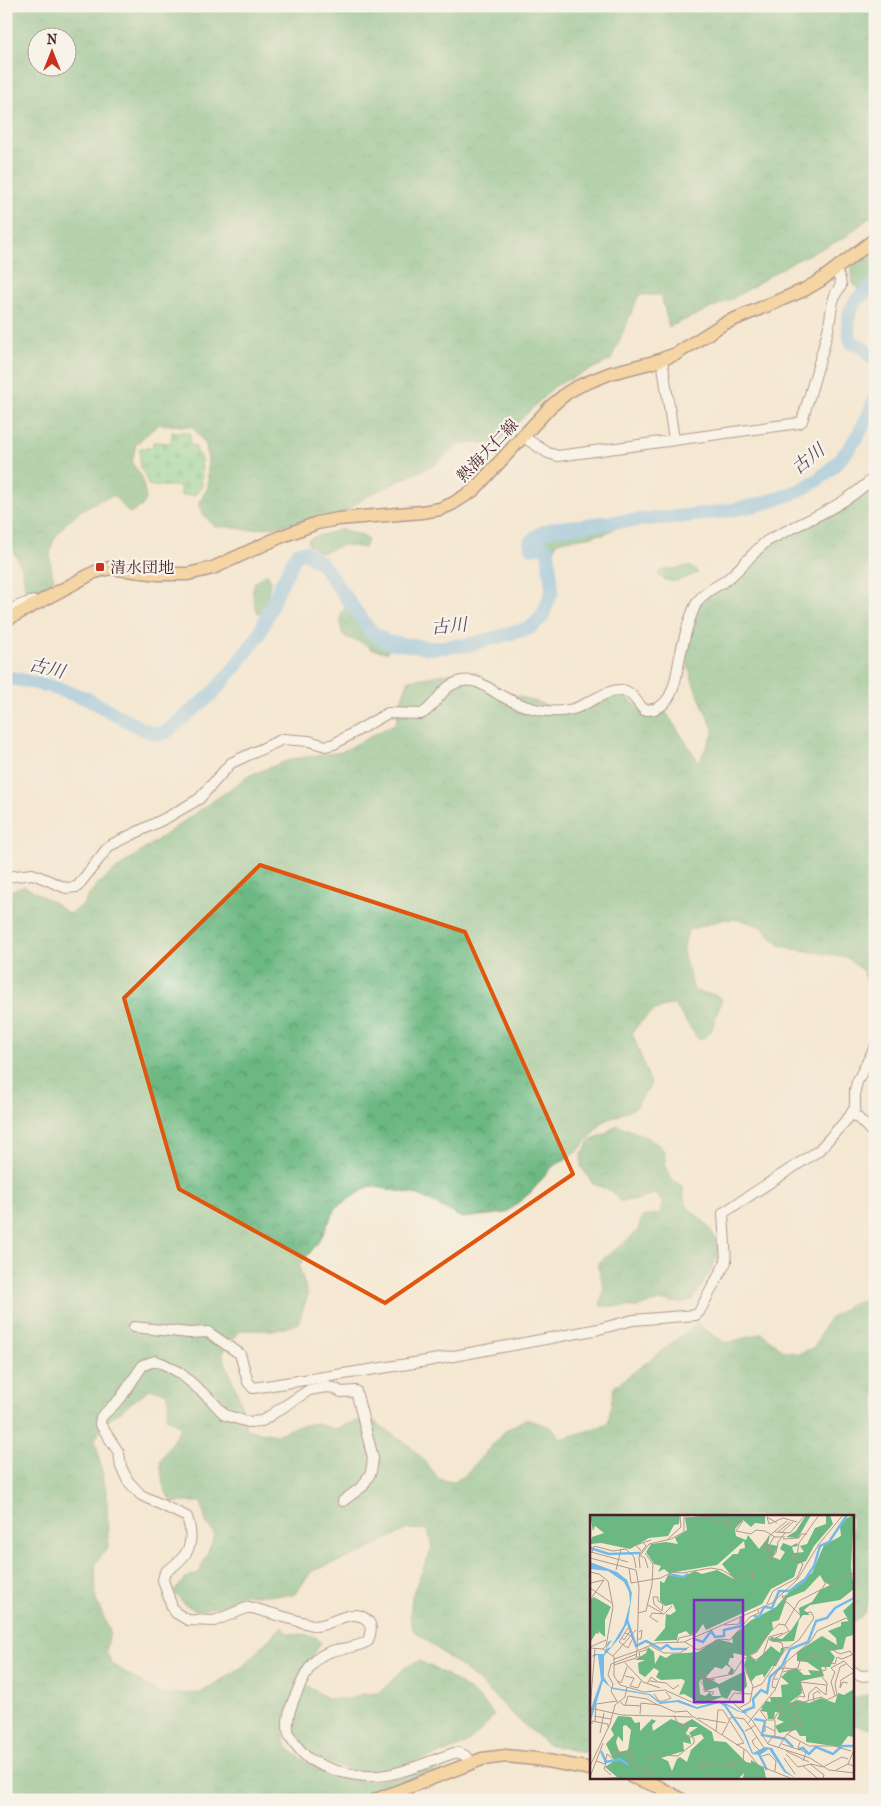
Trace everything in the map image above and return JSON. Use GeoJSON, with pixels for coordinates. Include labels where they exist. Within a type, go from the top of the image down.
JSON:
{"type":"FeatureCollection","features":[{"type":"Feature","properties":{"kind":"main road","name":"熱海大仁線"},"geometry":{"type":"LineString","coordinates":[[6,620],[87,576],[110,568],[159,574],[188,574],[213,568],[280,537],[317,523],[338,519],[422,512],[440,509],[457,502],[474,490],[522,436],[550,407],[568,392],[581,384],[611,373],[662,359],[690,346],[723,324],[804,290],[821,280],[875,239]]}},
{"type":"Feature","properties":{"kind":"main road"},"geometry":{"type":"LineString","coordinates":[[375,1800],[482,1759],[506,1756],[536,1759],[590,1769]]}},
{"type":"Feature","properties":{"kind":"main road"},"geometry":{"type":"LineString","coordinates":[[635,1778],[656,1786],[682,1800]]}},
{"type":"Feature","properties":{"kind":"street"},"geometry":{"type":"LineString","coordinates":[[522,436],[548,453],[558,456],[796,425],[802,421],[829,328],[833,301],[836,292],[841,286],[835,269]]}},
{"type":"Feature","properties":{"kind":"street"},"geometry":{"type":"LineString","coordinates":[[662,359],[674,440]]}},
{"type":"Feature","properties":{"kind":"street"},"geometry":{"type":"LineString","coordinates":[[6,877],[33,874],[66,888],[78,886],[109,846],[199,799],[231,763],[283,739],[309,741],[326,746],[334,744],[388,713],[421,714],[426,712],[440,694],[451,685],[460,681],[474,680],[501,696],[535,709],[552,711],[573,709],[613,690],[622,690],[628,692],[636,699],[644,710],[653,711],[668,699],[674,688],[684,640],[694,606],[699,599],[725,581],[767,541],[838,506],[859,491],[875,476]]}},
{"type":"Feature","properties":{"kind":"street"},"geometry":{"type":"LineString","coordinates":[[6,611],[29,601],[37,603]]}},
{"type":"Feature","properties":{"kind":"street"},"geometry":{"type":"LineString","coordinates":[[134,1327],[190,1333],[208,1332],[240,1354],[248,1382],[253,1388],[426,1361],[633,1320],[696,1315],[726,1262],[723,1213],[818,1151],[852,1112],[855,1106],[857,1082],[875,1047]]}},
{"type":"Feature","properties":{"kind":"street"},"geometry":{"type":"LineString","coordinates":[[852,1112],[875,1135]]}},
{"type":"Feature","properties":{"kind":"street"},"geometry":{"type":"LineString","coordinates":[[875,1173],[875,1185]]}},
{"type":"Feature","properties":{"kind":"street"},"geometry":{"type":"LineString","coordinates":[[343,1501],[363,1486],[371,1472],[372,1458],[356,1391],[342,1392],[326,1387],[309,1390],[262,1421],[248,1422],[225,1415],[180,1373],[155,1361],[143,1365],[120,1399],[101,1418],[100,1424],[119,1453],[121,1467],[128,1480],[141,1495],[187,1517],[191,1540],[184,1559],[165,1572],[163,1580],[172,1607],[176,1613],[188,1620],[214,1621],[249,1607],[316,1626],[325,1625],[348,1615],[360,1615],[369,1620],[371,1627],[368,1641],[362,1645],[333,1650],[319,1658],[308,1670],[294,1699],[288,1723],[289,1735],[310,1760],[336,1770],[365,1776],[389,1775],[460,1752],[472,1762]]}},
{"type":"Feature","properties":{"kind":"street"},"geometry":{"type":"LineString","coordinates":[[854,1673],[860,1676],[875,1675]]}},
{"type":"Feature","properties":{"kind":"highlighted area"},"geometry":{"type":"Polygon","coordinates":[[[260,865],[465,932],[573,1174],[385,1303],[179,1189],[124,998],[260,865]]]}},
{"type":"Feature","properties":{"kind":"green space"},"geometry":{"type":"Polygon","coordinates":[[[6,6],[875,6],[875,213],[844,238],[789,264],[734,298],[669,327],[661,295],[639,295],[611,360],[555,386],[496,444],[461,443],[434,465],[369,495],[342,514],[323,521],[247,530],[214,527],[203,514],[199,503],[208,487],[206,445],[193,427],[159,424],[136,444],[132,463],[142,477],[146,499],[142,506],[129,513],[114,496],[96,502],[77,514],[61,529],[52,545],[51,562],[54,580],[43,592],[32,595],[25,589],[22,568],[13,551],[6,552],[6,6]]]}},
{"type":"Feature","properties":{"kind":"green space"},"geometry":{"type":"Polygon","coordinates":[[[875,250],[875,281],[858,288],[852,283],[852,266],[861,259],[869,258],[875,250]]]}},
{"type":"Feature","properties":{"kind":"green space"},"geometry":{"type":"Polygon","coordinates":[[[172,432],[187,432],[190,434],[190,445],[195,446],[201,460],[202,486],[195,495],[181,495],[180,486],[148,485],[140,467],[140,448],[150,448],[153,446],[153,442],[171,443],[172,432]]]}},
{"type":"Feature","properties":{"kind":"green space"},"geometry":{"type":"Polygon","coordinates":[[[875,483],[875,1003],[863,971],[846,957],[779,945],[762,927],[741,920],[726,919],[688,930],[683,951],[694,991],[716,995],[722,999],[712,1029],[705,1038],[697,1038],[675,1005],[668,1005],[656,1010],[646,1017],[632,1032],[651,1084],[635,1108],[603,1122],[578,1151],[552,1167],[531,1192],[506,1213],[462,1218],[419,1195],[370,1186],[336,1207],[320,1240],[299,1266],[308,1295],[298,1324],[277,1330],[241,1330],[222,1353],[240,1400],[246,1429],[276,1435],[297,1426],[316,1423],[334,1429],[368,1417],[410,1446],[439,1479],[452,1482],[464,1476],[504,1432],[525,1419],[551,1427],[561,1439],[608,1424],[614,1387],[697,1324],[726,1343],[762,1333],[783,1350],[798,1354],[814,1347],[828,1320],[851,1304],[870,1298],[875,1290],[875,1586],[864,1614],[854,1621],[854,1515],[590,1515],[590,1745],[583,1753],[547,1744],[475,1678],[413,1630],[410,1616],[412,1595],[432,1548],[428,1530],[407,1529],[364,1552],[312,1571],[294,1595],[242,1595],[227,1604],[197,1611],[184,1604],[174,1592],[185,1578],[199,1573],[215,1535],[206,1523],[201,1502],[171,1502],[163,1485],[160,1461],[181,1427],[166,1418],[169,1401],[167,1393],[150,1389],[105,1423],[95,1439],[107,1495],[108,1547],[95,1564],[96,1600],[110,1631],[106,1651],[112,1664],[160,1694],[200,1693],[242,1667],[282,1626],[287,1633],[316,1637],[321,1643],[295,1690],[286,1717],[285,1741],[287,1746],[300,1758],[332,1773],[365,1781],[391,1778],[452,1758],[456,1763],[358,1800],[6,1800],[6,892],[24,886],[56,904],[69,914],[82,906],[96,885],[250,775],[292,759],[341,752],[396,723],[398,707],[409,680],[457,672],[477,672],[501,690],[564,711],[619,691],[645,712],[665,711],[699,762],[714,731],[695,688],[685,657],[698,603],[765,546],[848,505],[875,483]]]}},
{"type":"Feature","properties":{"kind":"green space"},"geometry":{"type":"Polygon","coordinates":[[[616,526],[603,535],[598,534],[557,542],[554,549],[548,547],[544,541],[558,532],[576,528],[616,526]]]}},
{"type":"Feature","properties":{"kind":"green space"},"geometry":{"type":"Polygon","coordinates":[[[341,529],[366,537],[368,541],[364,548],[343,545],[321,553],[308,544],[308,540],[312,538],[341,529]]]}},
{"type":"Feature","properties":{"kind":"green space"},"geometry":{"type":"Polygon","coordinates":[[[689,566],[698,573],[678,581],[668,581],[658,575],[660,571],[689,566]]]}},
{"type":"Feature","properties":{"kind":"green space"},"geometry":{"type":"Polygon","coordinates":[[[265,574],[268,574],[271,581],[267,603],[259,614],[254,603],[253,589],[255,582],[265,574]]]}},
{"type":"Feature","properties":{"kind":"green space"},"geometry":{"type":"Polygon","coordinates":[[[345,608],[355,615],[369,635],[387,647],[388,651],[386,653],[371,649],[361,642],[347,638],[344,635],[341,616],[345,608]]]}},
{"type":"Feature","properties":{"kind":"green space"},"geometry":{"type":"Polygon","coordinates":[[[617,1125],[647,1137],[662,1148],[665,1154],[667,1171],[683,1187],[687,1206],[707,1225],[716,1241],[718,1249],[715,1262],[692,1300],[683,1303],[659,1301],[638,1307],[600,1306],[604,1287],[597,1264],[637,1232],[642,1217],[660,1213],[662,1203],[656,1193],[637,1200],[619,1201],[612,1191],[593,1184],[581,1167],[581,1155],[591,1139],[603,1135],[617,1125]]]}},
{"type":"Feature","properties":{"kind":"green space"},"geometry":{"type":"Polygon","coordinates":[[[419,1661],[459,1683],[494,1714],[482,1729],[466,1743],[450,1751],[393,1769],[368,1772],[331,1764],[319,1759],[300,1745],[295,1736],[294,1725],[299,1698],[307,1686],[329,1699],[349,1699],[362,1694],[379,1693],[405,1667],[419,1661]]]}},
{"type":"Feature","properties":{"kind":"green space"},"geometry":{"type":"Polygon","coordinates":[[[875,1689],[875,1733],[872,1730],[854,1725],[854,1698],[867,1695],[875,1689]]]}},
{"type":"Feature","properties":{"kind":"waterway","name":"古川"},"geometry":{"type":"LineString","coordinates":[[875,284],[855,302],[851,309],[848,324],[852,343],[865,350],[875,361]]}},
{"type":"Feature","properties":{"kind":"waterway","name":"古川"},"geometry":{"type":"LineString","coordinates":[[6,677],[49,686],[88,699],[142,729],[156,734],[165,733],[212,694],[234,668],[259,635],[280,586],[297,553],[305,552],[322,564],[365,624],[373,633],[387,642],[431,648],[468,645],[530,628],[542,617],[552,591],[548,550],[542,546],[532,548],[530,542],[540,534],[559,528],[734,510],[777,499],[798,491],[824,475],[846,452],[864,425],[875,396]]}},
{"type":"Feature","properties":{"kind":"place","name":"清水団地"},"geometry":{"type":"Point","coordinates":[100,567]}}]}
